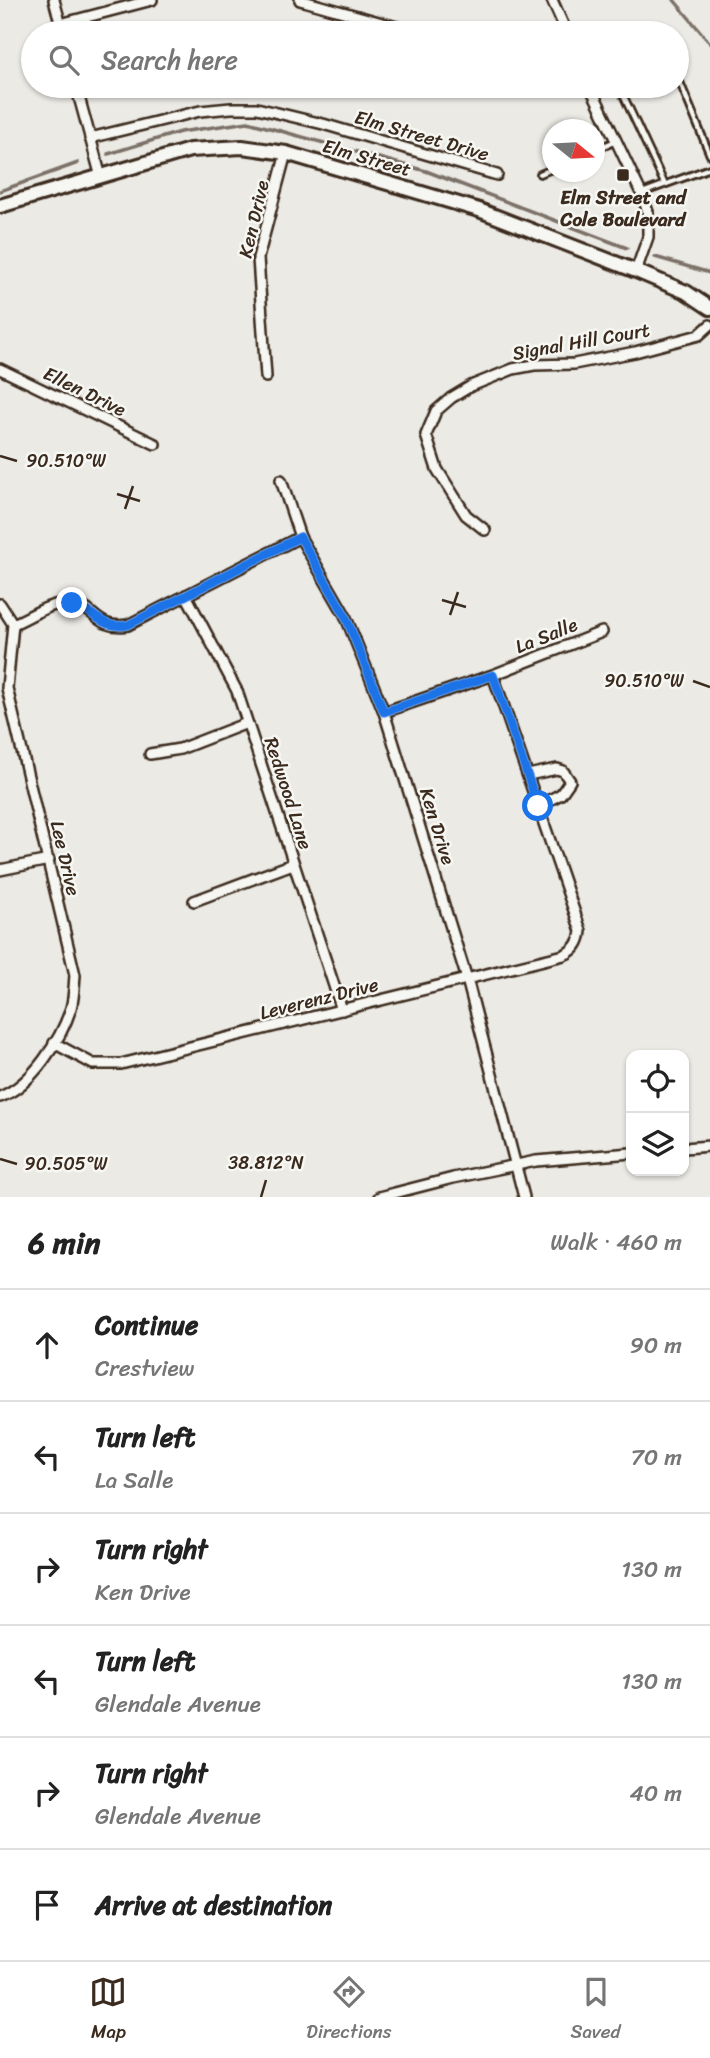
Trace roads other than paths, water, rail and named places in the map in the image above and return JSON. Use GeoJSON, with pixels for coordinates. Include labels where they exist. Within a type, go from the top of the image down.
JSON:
{"type":"FeatureCollection","features":[{"type":"Feature","properties":{"kind":"main road","name":"Elm Street"},"geometry":{"type":"LineString","coordinates":[[0,205],[190,150],[242,147],[286,153],[479,210],[636,271],[685,292],[710,308]]}},
{"type":"Feature","properties":{"kind":"street"},"geometry":{"type":"LineString","coordinates":[[54,0],[59,21]]}},
{"type":"Feature","properties":{"kind":"street"},"geometry":{"type":"LineString","coordinates":[[86,21],[152,0]]}},
{"type":"Feature","properties":{"kind":"street"},"geometry":{"type":"LineString","coordinates":[[300,0],[375,21]]}},
{"type":"Feature","properties":{"kind":"street"},"geometry":{"type":"LineString","coordinates":[[552,0],[562,21]]}},
{"type":"Feature","properties":{"kind":"street"},"geometry":{"type":"LineString","coordinates":[[79,98],[101,177]]}},
{"type":"Feature","properties":{"kind":"street"},"geometry":{"type":"LineString","coordinates":[[598,98],[648,212],[648,237],[636,271]]}},
{"type":"Feature","properties":{"kind":"street","name":"Elm Street Drive"},"geometry":{"type":"LineString","coordinates":[[90,138],[200,111],[257,108],[323,124],[497,175]]}},
{"type":"Feature","properties":{"kind":"street","name":"Ken Drive"},"geometry":{"type":"LineString","coordinates":[[266,377],[258,258],[286,153]]}},
{"type":"Feature","properties":{"kind":"street","name":"Signal Hill Court"},"geometry":{"type":"LineString","coordinates":[[485,530],[466,515],[437,469],[426,435],[436,411],[471,386],[513,369],[534,365],[574,364],[635,352],[699,335],[710,325]]}},
{"type":"Feature","properties":{"kind":"street","name":"Ellen Drive"},"geometry":{"type":"LineString","coordinates":[[0,369],[155,444]]}},
{"type":"Feature","properties":{"kind":"street","name":"Ken Drive"},"geometry":{"type":"LineString","coordinates":[[281,480],[300,537],[345,615],[384,712],[467,979],[524,1197]]}},
{"type":"Feature","properties":{"kind":"street"},"geometry":{"type":"LineString","coordinates":[[0,604],[13,624],[48,608],[72,603],[82,606],[104,624],[115,628],[128,625],[300,537]]}},
{"type":"Feature","properties":{"kind":"street","name":"Redwood Lane"},"geometry":{"type":"LineString","coordinates":[[186,595],[237,691],[342,1010]]}},
{"type":"Feature","properties":{"kind":"street","name":"Lee Drive"},"geometry":{"type":"LineString","coordinates":[[0,1097],[12,1093],[30,1077],[54,1043],[72,1005],[75,975],[4,690],[13,624]]}},
{"type":"Feature","properties":{"kind":"street","name":"La Salle"},"geometry":{"type":"LineString","coordinates":[[384,712],[493,675],[602,632]]}},
{"type":"Feature","properties":{"kind":"street"},"geometry":{"type":"LineString","coordinates":[[493,675],[527,775],[538,806],[561,794],[570,781],[563,771],[557,769],[527,775]]}},
{"type":"Feature","properties":{"kind":"street"},"geometry":{"type":"LineString","coordinates":[[150,754],[180,749],[247,723]]}},
{"type":"Feature","properties":{"kind":"street","name":"Leverenz Drive"},"geometry":{"type":"LineString","coordinates":[[54,1043],[93,1064],[121,1065],[564,955],[576,946],[581,931],[538,806]]}},
{"type":"Feature","properties":{"kind":"street"},"geometry":{"type":"LineString","coordinates":[[0,870],[48,860]]}},
{"type":"Feature","properties":{"kind":"street"},"geometry":{"type":"LineString","coordinates":[[194,901],[293,864]]}},
{"type":"Feature","properties":{"kind":"street"},"geometry":{"type":"LineString","coordinates":[[689,1148],[710,1146]]}},
{"type":"Feature","properties":{"kind":"street"},"geometry":{"type":"LineString","coordinates":[[379,1197],[516,1164],[626,1153]]}},
{"type":"Feature","properties":{"kind":"lane"},"geometry":{"type":"LineString","coordinates":[[625,98],[664,183]]}},
{"type":"Feature","properties":{"kind":"lane"},"geometry":{"type":"LineString","coordinates":[[686,98],[710,155]]}},
{"type":"Feature","properties":{"kind":"lane"},"geometry":{"type":"LineString","coordinates":[[605,146],[616,141]]}},
{"type":"Feature","properties":{"kind":"lane"},"geometry":{"type":"LineString","coordinates":[[641,193],[710,168]]}},
{"type":"Feature","properties":{"kind":"waterway"},"geometry":{"type":"LineString","coordinates":[[674,0],[710,43]]}},
{"type":"Feature","properties":{"kind":"waterway"},"geometry":{"type":"LineString","coordinates":[[108,154],[180,132],[248,122],[426,171],[627,248]]}},
{"type":"Feature","properties":{"kind":"waterway"},"geometry":{"type":"LineString","coordinates":[[0,191],[78,163]]}},
{"type":"Feature","properties":{"kind":"waterway"},"geometry":{"type":"LineString","coordinates":[[655,257],[710,273]]}},
{"type":"Feature","properties":{"kind":"place","name":"Elm Street and Cole Boulevard"},"geometry":{"type":"Point","coordinates":[623,175]}}]}
